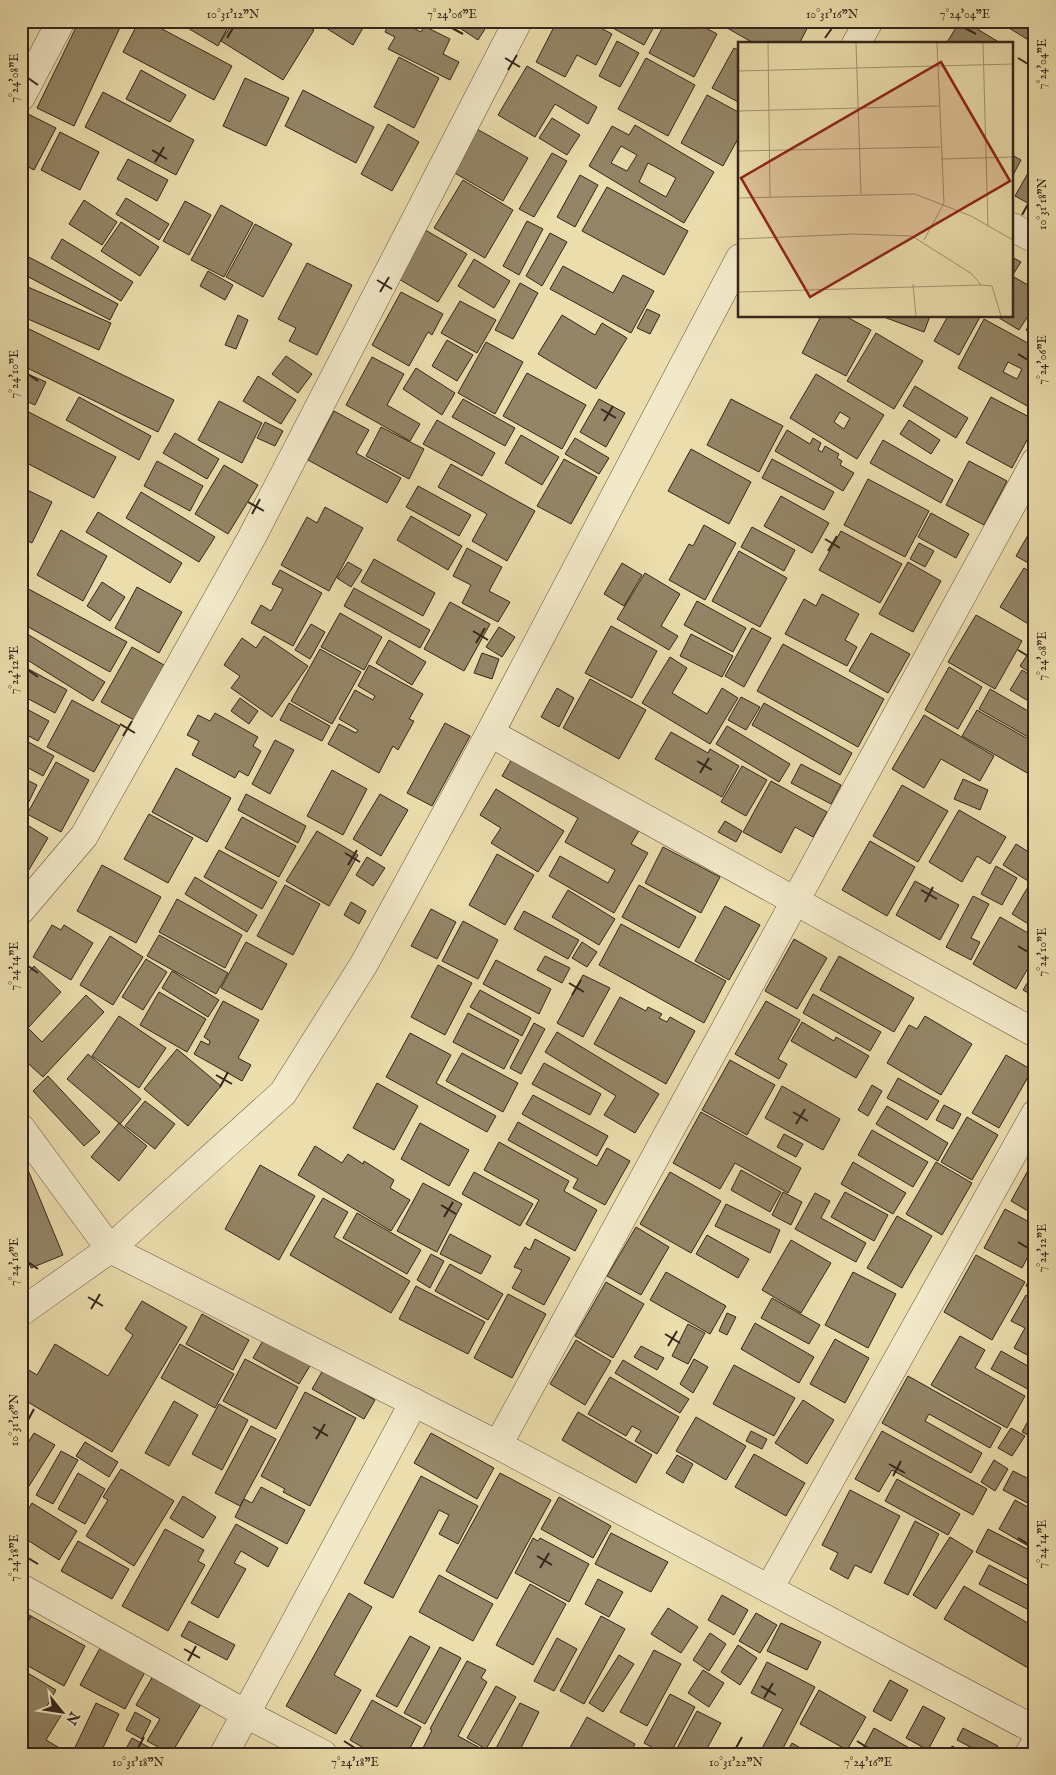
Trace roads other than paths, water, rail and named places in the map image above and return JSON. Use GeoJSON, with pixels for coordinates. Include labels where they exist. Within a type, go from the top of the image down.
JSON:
{"type":"FeatureCollection","features":[{"type":"Feature","properties":{"kind":"street"},"geometry":{"type":"LineString","coordinates":[[21,97],[61,21]]}},
{"type":"Feature","properties":{"kind":"street"},"geometry":{"type":"LineString","coordinates":[[21,910],[84,836],[252,538],[518,21]]}},
{"type":"Feature","properties":{"kind":"street"},"geometry":{"type":"LineString","coordinates":[[857,42],[868,21]]}},
{"type":"Feature","properties":{"kind":"street"},"geometry":{"type":"LineString","coordinates":[[1014,228],[1035,239]]}},
{"type":"Feature","properties":{"kind":"street"},"geometry":{"type":"LineString","coordinates":[[21,1312],[110,1249],[283,1093],[364,964],[490,733],[738,262]]}},
{"type":"Feature","properties":{"kind":"street"},"geometry":{"type":"LineString","coordinates":[[498,1445],[1035,462]]}},
{"type":"Feature","properties":{"kind":"street"},"geometry":{"type":"LineString","coordinates":[[490,733],[1035,1033]]}},
{"type":"Feature","properties":{"kind":"street"},"geometry":{"type":"LineString","coordinates":[[769,1589],[1035,1114]]}},
{"type":"Feature","properties":{"kind":"street"},"geometry":{"type":"LineString","coordinates":[[21,1128],[110,1249],[498,1445],[1035,1730]]}},
{"type":"Feature","properties":{"kind":"street"},"geometry":{"type":"LineString","coordinates":[[224,1754],[414,1402]]}},
{"type":"Feature","properties":{"kind":"street"},"geometry":{"type":"LineString","coordinates":[[21,1588],[246,1714],[323,1754]]}},
{"type":"Feature","properties":{"kind":"street"},"geometry":{"type":"LineString","coordinates":[[1030,1754],[1035,1744]]}}]}
